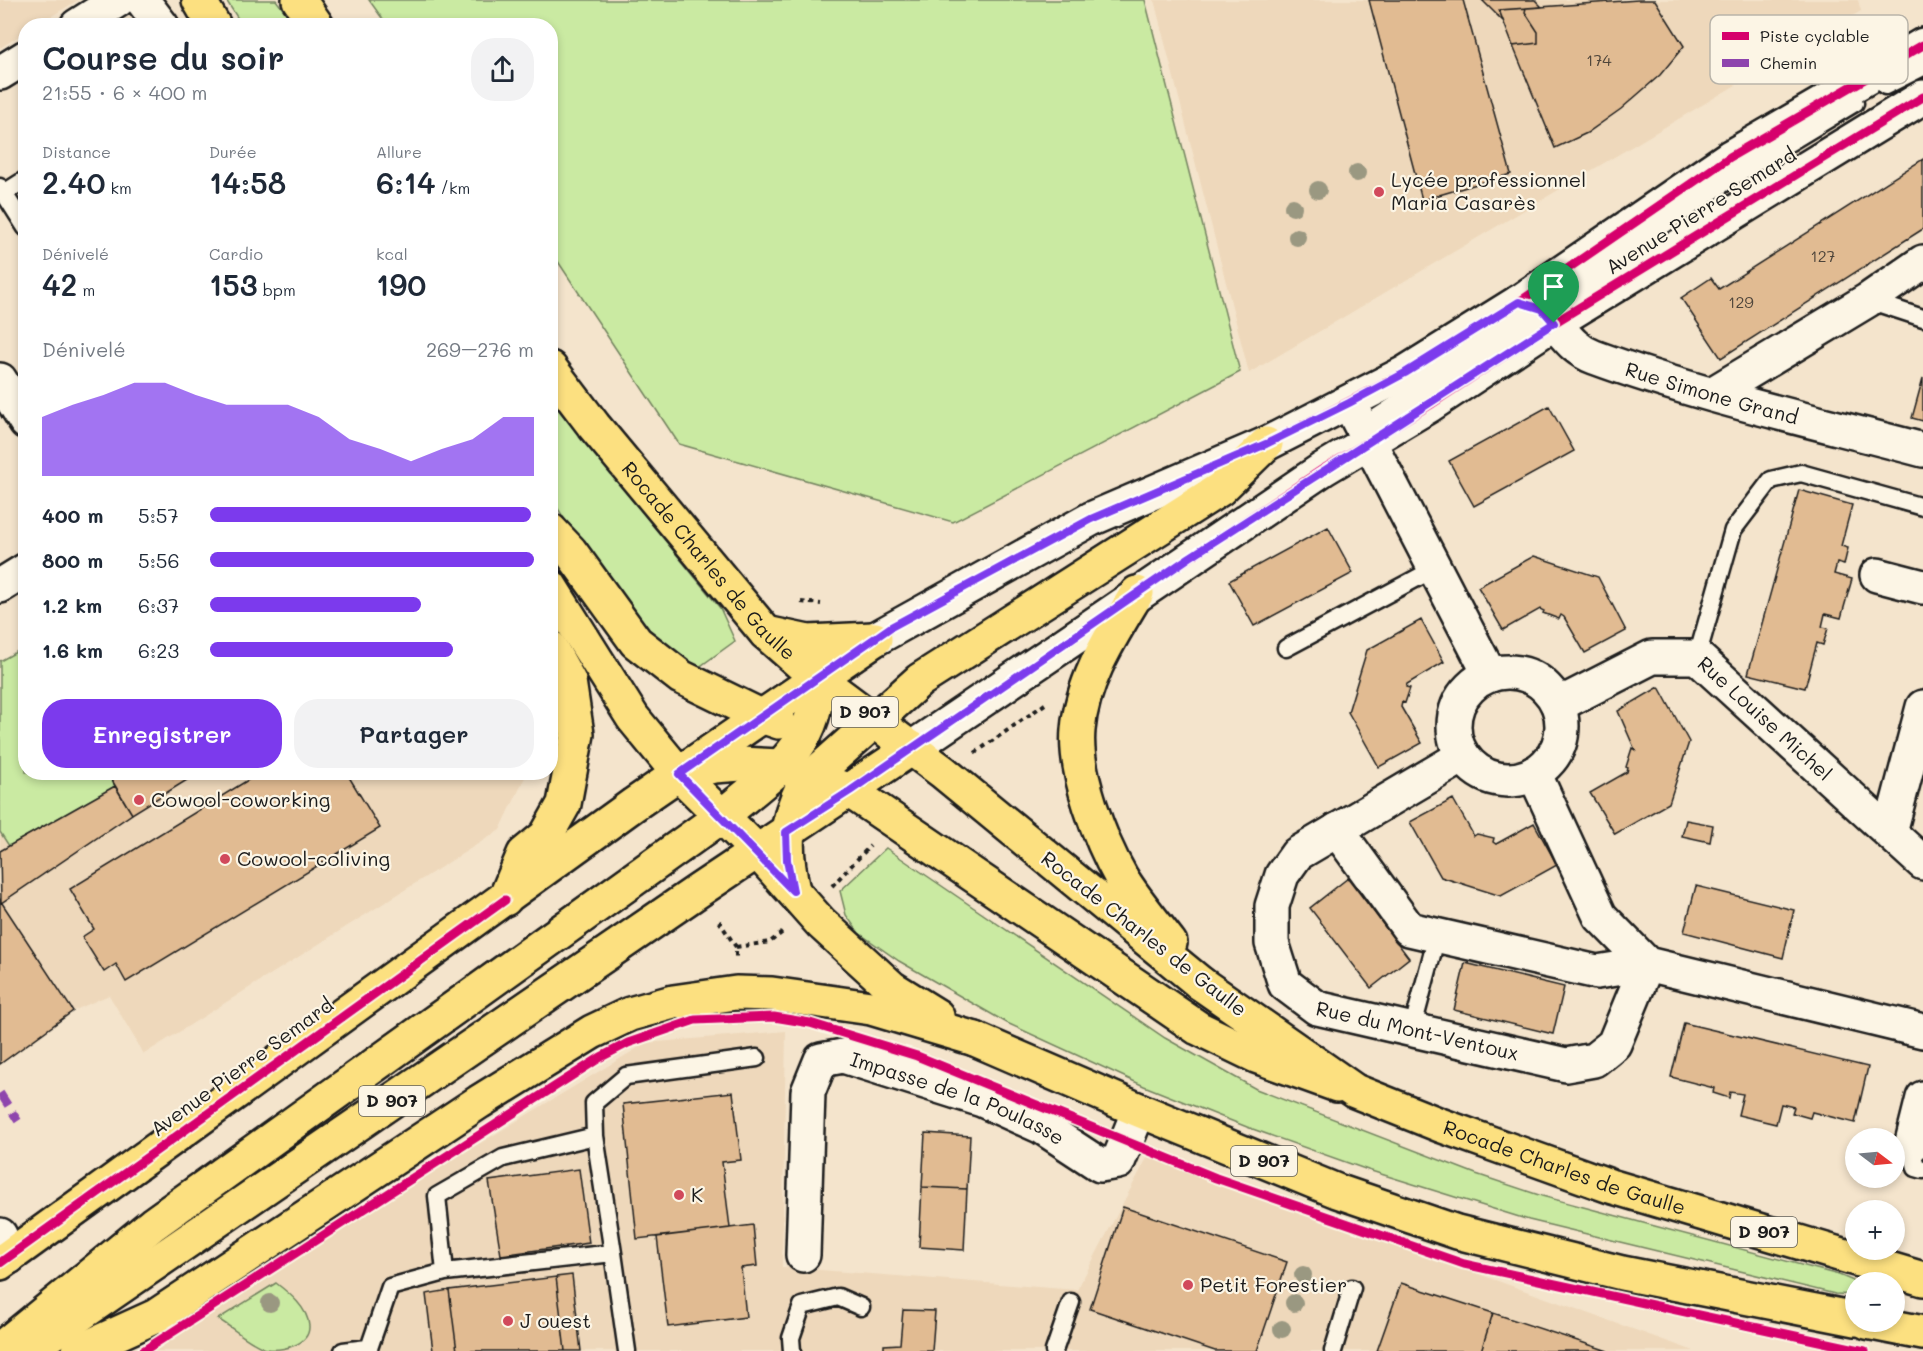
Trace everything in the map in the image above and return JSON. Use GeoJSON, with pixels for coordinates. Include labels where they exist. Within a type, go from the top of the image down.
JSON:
{"type":"FeatureCollection","features":[{"type":"Feature","properties":{"kind":"main road"},"geometry":{"type":"LineString","coordinates":[[199,0],[209,18]]}},
{"type":"Feature","properties":{"kind":"main road"},"geometry":{"type":"LineString","coordinates":[[299,0],[311,18]]}},
{"type":"Feature","properties":{"kind":"main road","name":"Rocade Charles de Gaulle"},"geometry":{"type":"LineString","coordinates":[[558,379],[594,426],[766,633],[817,678],[912,748],[1200,983],[1355,1091],[1440,1125],[1610,1186],[1923,1279]]}},
{"type":"Feature","properties":{"kind":"main road"},"geometry":{"type":"LineString","coordinates":[[793,891],[787,860],[786,832],[793,805],[804,784],[812,776],[874,719],[937,668],[1220,489],[1266,444]]}},
{"type":"Feature","properties":{"kind":"main road"},"geometry":{"type":"LineString","coordinates":[[558,538],[570,551],[636,642],[681,677],[761,716],[809,731],[876,747],[912,748]]}},
{"type":"Feature","properties":{"kind":"main road"},"geometry":{"type":"LineString","coordinates":[[1137,593],[1106,646],[1082,708],[1078,731],[1080,768],[1092,809],[1122,878],[1200,983]]}},
{"type":"Feature","properties":{"kind":"main road"},"geometry":{"type":"LineString","coordinates":[[558,599],[633,718],[679,774],[714,765],[780,766],[850,791],[1198,1028],[1256,1056],[1355,1091]]}},
{"type":"Feature","properties":{"kind":"main road"},"geometry":{"type":"LineString","coordinates":[[766,633],[808,642],[874,639]]}},
{"type":"Feature","properties":{"kind":"main road","name":"Avenue Pierre Semard"},"geometry":{"type":"LineString","coordinates":[[3,1252],[505,900],[761,716],[874,639]]}},
{"type":"Feature","properties":{"kind":"main road"},"geometry":{"type":"LineString","coordinates":[[505,900],[524,854],[546,836],[564,804],[577,734],[568,681],[558,662]]}},
{"type":"Feature","properties":{"kind":"main road"},"geometry":{"type":"LineString","coordinates":[[0,1349],[153,1224],[722,816],[780,766],[799,746],[809,731],[816,704],[817,678]]}},
{"type":"Feature","properties":{"kind":"main road","name":"Avenue Pierre Semard"},"geometry":{"type":"LineString","coordinates":[[27,1351],[757,851],[912,748]]}},
{"type":"Feature","properties":{"kind":"main road","name":"D 907"},"geometry":{"type":"LineString","coordinates":[[679,774],[757,851],[821,923],[892,988],[975,1039],[1139,1110],[1337,1191],[1457,1232],[1622,1273],[1845,1317]]}},
{"type":"Feature","properties":{"kind":"main road"},"geometry":{"type":"LineString","coordinates":[[79,1351],[156,1316],[470,1108],[592,1032],[630,1014],[697,998],[736,993],[772,994],[872,1008],[975,1039]]}},
{"type":"Feature","properties":{"kind":"main road"},"geometry":{"type":"LineString","coordinates":[[1905,1329],[1923,1333]]}},
{"type":"Feature","properties":{"kind":"street"},"geometry":{"type":"LineString","coordinates":[[90,18],[118,0]]}},
{"type":"Feature","properties":{"kind":"street"},"geometry":{"type":"LineString","coordinates":[[142,0],[156,18]]}},
{"type":"Feature","properties":{"kind":"street","name":"Avenue Pierre Semard"},"geometry":{"type":"LineString","coordinates":[[1908,54],[1923,45]]}},
{"type":"Feature","properties":{"kind":"street"},"geometry":{"type":"LineString","coordinates":[[0,73],[18,62]]}},
{"type":"Feature","properties":{"kind":"street","name":"Avenue Pierre Semard"},"geometry":{"type":"LineString","coordinates":[[874,639],[1091,519],[1266,444],[1360,424],[1405,373],[1539,311],[1730,156],[1855,84]]}},
{"type":"Feature","properties":{"kind":"street","name":"Avenue Pierre Semard"},"geometry":{"type":"LineString","coordinates":[[912,748],[1190,557],[1360,424],[1539,311],[1923,96]]}},
{"type":"Feature","properties":{"kind":"street"},"geometry":{"type":"LineString","coordinates":[[1712,394],[1868,300],[1923,262]]}},
{"type":"Feature","properties":{"kind":"street","name":"Rue Simone Grand"},"geometry":{"type":"LineString","coordinates":[[1539,311],[1590,356],[1712,394],[1923,450]]}},
{"type":"Feature","properties":{"kind":"street"},"geometry":{"type":"LineString","coordinates":[[0,380],[18,409]]}},
{"type":"Feature","properties":{"kind":"street"},"geometry":{"type":"LineString","coordinates":[[1360,424],[1490,675]]}},
{"type":"Feature","properties":{"kind":"street"},"geometry":{"type":"LineString","coordinates":[[0,586],[18,575]]}},
{"type":"Feature","properties":{"kind":"street"},"geometry":{"type":"LineString","coordinates":[[1877,575],[1923,587]]}},
{"type":"Feature","properties":{"kind":"street","name":"Rue Louise Michel"},"geometry":{"type":"LineString","coordinates":[[1558,705],[1652,657],[1697,657],[1923,862]]}},
{"type":"Feature","properties":{"kind":"street"},"geometry":{"type":"LineString","coordinates":[[1507,672],[1523,674],[1538,681],[1550,691],[1558,705],[1562,722],[1560,740],[1553,756],[1534,773],[1508,781],[1490,778],[1474,769],[1463,756],[1456,741],[1454,725],[1457,709],[1464,694],[1476,682],[1490,675],[1507,672]]}},
{"type":"Feature","properties":{"kind":"street"},"geometry":{"type":"LineString","coordinates":[[1890,832],[1923,707]]}},
{"type":"Feature","properties":{"kind":"street","name":"Rue du Mont-Ventoux"},"geometry":{"type":"LineString","coordinates":[[1463,756],[1297,854],[1282,875],[1272,906],[1272,943],[1285,984],[1317,1008],[1566,1065],[1594,1060],[1614,1044],[1647,964]]}},
{"type":"Feature","properties":{"kind":"street"},"geometry":{"type":"LineString","coordinates":[[1534,773],[1600,916],[1647,964]]}},
{"type":"Feature","properties":{"kind":"street"},"geometry":{"type":"LineString","coordinates":[[1337,830],[1409,929],[1597,972],[1647,964],[1923,1031]]}},
{"type":"Feature","properties":{"kind":"street","name":"Impasse de la Poulasse"},"geometry":{"type":"LineString","coordinates":[[802,1255],[808,1092],[821,1060],[843,1056],[982,1100],[1042,1127],[1100,1165],[1118,1162],[1139,1110]]}},
{"type":"Feature","properties":{"kind":"street"},"geometry":{"type":"LineString","coordinates":[[1917,1158],[1923,1098]]}},
{"type":"Feature","properties":{"kind":"lane","name":"Avenue Pierre Semard"},"geometry":{"type":"LineString","coordinates":[[1908,73],[1923,67]]}},
{"type":"Feature","properties":{"kind":"lane","name":"Avenue Pierre Semard"},"geometry":{"type":"LineString","coordinates":[[1539,311],[1742,171],[1887,84]]}},
{"type":"Feature","properties":{"kind":"lane"},"geometry":{"type":"LineString","coordinates":[[18,183],[2,190],[18,215]]}},
{"type":"Feature","properties":{"kind":"lane"},"geometry":{"type":"LineString","coordinates":[[1868,300],[1923,318]]}},
{"type":"Feature","properties":{"kind":"lane"},"geometry":{"type":"LineString","coordinates":[[1697,657],[1733,530],[1771,480],[1801,473],[1923,507]]}},
{"type":"Feature","properties":{"kind":"lane"},"geometry":{"type":"LineString","coordinates":[[1286,648],[1434,570]]}},
{"type":"Feature","properties":{"kind":"lane"},"geometry":{"type":"LineString","coordinates":[[1412,1030],[1437,936]]}},
{"type":"Feature","properties":{"kind":"lane"},"geometry":{"type":"LineString","coordinates":[[627,1351],[595,1136],[594,1104],[626,1076],[757,1058]]}},
{"type":"Feature","properties":{"kind":"lane"},"geometry":{"type":"LineString","coordinates":[[445,1272],[437,1196],[503,1158],[595,1136]]}},
{"type":"Feature","properties":{"kind":"lane"},"geometry":{"type":"LineString","coordinates":[[343,1351],[367,1350],[390,1287],[445,1272],[613,1253]]}},
{"type":"Feature","properties":{"kind":"lane"},"geometry":{"type":"LineString","coordinates":[[1333,1351],[1352,1288]]}},
{"type":"Feature","properties":{"kind":"lane"},"geometry":{"type":"LineString","coordinates":[[792,1351],[791,1338],[802,1306],[838,1297],[861,1307]]}},
{"type":"Feature","properties":{"kind":"lane"},"geometry":{"type":"LineString","coordinates":[[1054,1351],[1071,1302]]}},
{"type":"Feature","properties":{"kind":"path"},"geometry":{"type":"LineString","coordinates":[[967,758],[1047,703],[1054,704]]}},
{"type":"Feature","properties":{"kind":"path"},"geometry":{"type":"LineString","coordinates":[[836,882],[876,839]]}},
{"type":"Feature","properties":{"kind":"path"},"geometry":{"type":"LineString","coordinates":[[718,921],[736,947],[736,964]]}},
{"type":"Feature","properties":{"kind":"shaded area"},"geometry":{"type":"Polygon","coordinates":[[[0,0],[78,0],[48,18],[18,18],[18,36],[0,48],[0,0]]]}},
{"type":"Feature","properties":{"kind":"shaded area","name":"Lycée professionnel Maria Casarès"},"geometry":{"type":"Polygon","coordinates":[[[1154,0],[1858,0],[1861,11],[1854,15],[1710,15],[1710,84],[1738,84],[1249,373],[1154,0]]]}},
{"type":"Feature","properties":{"kind":"shaded area"},"geometry":{"type":"Polygon","coordinates":[[[18,651],[18,780],[524,780],[500,830],[144,1054],[109,995],[73,1011],[0,1064],[0,661],[18,651]]]}},
{"type":"Feature","properties":{"kind":"shaded area"},"geometry":{"type":"Polygon","coordinates":[[[786,1031],[782,1267],[1077,1290],[1148,1156],[1694,1351],[136,1351],[646,1043],[786,1031]]]}},
{"type":"Feature","properties":{"kind":"green space"},"geometry":{"type":"Polygon","coordinates":[[[226,0],[276,0],[290,18],[238,18],[226,0]]]}},
{"type":"Feature","properties":{"kind":"green space"},"geometry":{"type":"Polygon","coordinates":[[[369,0],[1145,0],[1240,372],[953,522],[679,444],[558,262],[558,18],[382,18],[369,0]]]}},
{"type":"Feature","properties":{"kind":"green space"},"geometry":{"type":"Polygon","coordinates":[[[558,409],[720,608],[735,641],[695,670],[660,647],[621,606],[558,509],[558,409]]]}},
{"type":"Feature","properties":{"kind":"green space"},"geometry":{"type":"Polygon","coordinates":[[[18,651],[18,780],[111,780],[115,786],[9,846],[0,832],[0,661],[18,651]]]}},
{"type":"Feature","properties":{"kind":"green space"},"geometry":{"type":"Polygon","coordinates":[[[886,848],[1165,1038],[1256,1089],[1476,1174],[1542,1196],[1839,1275],[1845,1277],[1845,1294],[1835,1294],[1529,1220],[1368,1170],[1247,1127],[1144,1086],[1007,1023],[899,961],[859,933],[846,915],[840,891],[886,848]]]}},
{"type":"Feature","properties":{"kind":"green space"},"geometry":{"type":"Polygon","coordinates":[[[276,1283],[297,1302],[308,1319],[308,1333],[300,1343],[286,1348],[266,1349],[218,1319],[276,1283]]]}},
{"type":"Feature","properties":{"kind":"building"},"geometry":{"type":"Polygon","coordinates":[[[1369,0],[1463,0],[1511,174],[1422,200],[1369,0]]]}},
{"type":"Feature","properties":{"kind":"building"},"geometry":{"type":"Polygon","coordinates":[[[1482,0],[1535,0],[1542,7],[1499,10],[1503,21],[1482,0]]]}},
{"type":"Feature","properties":{"kind":"building"},"geometry":{"type":"Polygon","coordinates":[[[1655,0],[1684,46],[1660,75],[1621,109],[1587,133],[1555,148],[1513,46],[1538,43],[1538,32],[1525,12],[1526,8],[1655,0]]]}},
{"type":"Feature","properties":{"kind":"building"},"geometry":{"type":"Polygon","coordinates":[[[1526,8],[1525,12],[1538,32],[1538,43],[1513,46],[1499,10],[1526,8]]]}},
{"type":"Feature","properties":{"kind":"building"},"geometry":{"type":"Polygon","coordinates":[[[1923,159],[1923,229],[1721,358],[1681,298],[1711,278],[1719,289],[1923,159]]]}},
{"type":"Feature","properties":{"kind":"building"},"geometry":{"type":"Polygon","coordinates":[[[1923,378],[1923,421],[1912,418],[1923,378]]]}},
{"type":"Feature","properties":{"kind":"building"},"geometry":{"type":"Polygon","coordinates":[[[1549,406],[1574,451],[1474,506],[1449,461],[1549,406]]]}},
{"type":"Feature","properties":{"kind":"building"},"geometry":{"type":"Polygon","coordinates":[[[1799,490],[1852,505],[1841,546],[1848,548],[1844,565],[1837,563],[1834,574],[1852,579],[1841,618],[1825,614],[1822,627],[1828,628],[1823,645],[1817,643],[1805,688],[1748,674],[1799,490]]]}},
{"type":"Feature","properties":{"kind":"building"},"geometry":{"type":"Polygon","coordinates":[[[1328,527],[1353,573],[1254,626],[1229,581],[1328,527]]]}},
{"type":"Feature","properties":{"kind":"building"},"geometry":{"type":"Polygon","coordinates":[[[1534,556],[1598,577],[1626,631],[1585,653],[1564,617],[1561,615],[1559,619],[1543,613],[1544,611],[1540,609],[1503,630],[1478,587],[1534,556]]]}},
{"type":"Feature","properties":{"kind":"building"},"geometry":{"type":"Polygon","coordinates":[[[1421,620],[1444,662],[1407,684],[1406,687],[1410,688],[1405,703],[1402,702],[1401,707],[1422,743],[1379,767],[1348,712],[1367,650],[1421,620]]]}},
{"type":"Feature","properties":{"kind":"building"},"geometry":{"type":"Polygon","coordinates":[[[1659,687],[1689,742],[1669,803],[1615,834],[1590,793],[1627,772],[1626,767],[1632,748],[1635,750],[1618,711],[1659,687]]]}},
{"type":"Feature","properties":{"kind":"building","name":"Cowool-coworking"},"geometry":{"type":"Polygon","coordinates":[[[112,780],[187,780],[132,814],[112,780]]]}},
{"type":"Feature","properties":{"kind":"building","name":"Cowool-coliving"},"geometry":{"type":"Polygon","coordinates":[[[248,780],[351,780],[380,828],[126,982],[116,964],[104,972],[82,937],[94,929],[70,889],[248,780]]]}},
{"type":"Feature","properties":{"kind":"building"},"geometry":{"type":"Polygon","coordinates":[[[115,786],[132,814],[1,903],[0,851],[115,786]]]}},
{"type":"Feature","properties":{"kind":"building"},"geometry":{"type":"Polygon","coordinates":[[[1453,799],[1474,836],[1477,834],[1494,838],[1493,842],[1496,844],[1534,823],[1557,865],[1501,896],[1441,877],[1410,822],[1453,799]]]}},
{"type":"Feature","properties":{"kind":"building"},"geometry":{"type":"Polygon","coordinates":[[[1686,820],[1713,825],[1710,842],[1682,836],[1686,820]]]}},
{"type":"Feature","properties":{"kind":"building"},"geometry":{"type":"Polygon","coordinates":[[[1348,878],[1409,958],[1371,988],[1310,908],[1348,878]]]}},
{"type":"Feature","properties":{"kind":"building"},"geometry":{"type":"Polygon","coordinates":[[[1696,886],[1794,910],[1783,958],[1684,932],[1696,886]]]}},
{"type":"Feature","properties":{"kind":"building"},"geometry":{"type":"Polygon","coordinates":[[[0,900],[73,1011],[0,1064],[0,900]]]}},
{"type":"Feature","properties":{"kind":"building"},"geometry":{"type":"Polygon","coordinates":[[[1465,963],[1564,987],[1553,1034],[1454,1010],[1465,963]]]}},
{"type":"Feature","properties":{"kind":"building"},"geometry":{"type":"Polygon","coordinates":[[[1684,1023],[1868,1067],[1855,1123],[1812,1112],[1810,1118],[1792,1113],[1794,1107],[1781,1104],[1776,1124],[1738,1115],[1743,1094],[1730,1092],[1729,1098],[1713,1093],[1714,1088],[1671,1077],[1684,1023]]]}},
{"type":"Feature","properties":{"kind":"building","name":"K"},"geometry":{"type":"Polygon","coordinates":[[[733,1092],[741,1160],[722,1162],[730,1228],[637,1239],[623,1104],[733,1092]]]}},
{"type":"Feature","properties":{"kind":"building"},"geometry":{"type":"Polygon","coordinates":[[[925,1133],[970,1136],[967,1189],[922,1187],[925,1133]]]}},
{"type":"Feature","properties":{"kind":"building"},"geometry":{"type":"Polygon","coordinates":[[[579,1169],[589,1243],[501,1255],[489,1181],[579,1169]]]}},
{"type":"Feature","properties":{"kind":"building"},"geometry":{"type":"Polygon","coordinates":[[[922,1187],[967,1189],[964,1250],[919,1247],[922,1187]]]}},
{"type":"Feature","properties":{"kind":"building","name":"Petit Forestier"},"geometry":{"type":"Polygon","coordinates":[[[1123,1207],[1287,1262],[1257,1351],[1215,1351],[1090,1309],[1123,1207]]]}},
{"type":"Feature","properties":{"kind":"building"},"geometry":{"type":"Polygon","coordinates":[[[753,1225],[757,1266],[741,1268],[746,1317],[668,1327],[657,1237],[753,1225]]]}},
{"type":"Feature","properties":{"kind":"building"},"geometry":{"type":"Polygon","coordinates":[[[572,1275],[581,1351],[565,1351],[556,1277],[572,1275]]]}},
{"type":"Feature","properties":{"kind":"building","name":"J ouest"},"geometry":{"type":"Polygon","coordinates":[[[556,1277],[565,1351],[457,1351],[449,1290],[556,1277]]]}},
{"type":"Feature","properties":{"kind":"building"},"geometry":{"type":"Polygon","coordinates":[[[1401,1283],[1493,1313],[1481,1351],[1377,1351],[1401,1283]]]}},
{"type":"Feature","properties":{"kind":"building"},"geometry":{"type":"Polygon","coordinates":[[[449,1290],[457,1351],[433,1351],[426,1294],[449,1290]]]}},
{"type":"Feature","properties":{"kind":"building"},"geometry":{"type":"Polygon","coordinates":[[[903,1310],[935,1311],[932,1351],[884,1351],[884,1345],[900,1344],[903,1310]]]}},
{"type":"Feature","properties":{"kind":"building"},"geometry":{"type":"Polygon","coordinates":[[[1493,1313],[1608,1351],[1481,1351],[1493,1313]]]}},
{"type":"Feature","properties":{"kind":"marked path"},"geometry":{"type":"LineString","coordinates":[[0,1093],[18,1121]]}},
{"type":"Feature","properties":{"kind":"cycle path"},"geometry":{"type":"LineString","coordinates":[[1908,54],[1923,45]]}},
{"type":"Feature","properties":{"kind":"cycle path"},"geometry":{"type":"LineString","coordinates":[[1266,444],[1405,373],[1519,302],[1730,157],[1856,84]]}},
{"type":"Feature","properties":{"kind":"cycle path"},"geometry":{"type":"LineString","coordinates":[[1137,593],[1323,469],[1430,405],[1554,323],[1923,97]]}},
{"type":"Feature","properties":{"kind":"cycle path"},"geometry":{"type":"LineString","coordinates":[[0,1263],[505,900]]}},
{"type":"Feature","properties":{"kind":"cycle path"},"geometry":{"type":"LineString","coordinates":[[143,1351],[601,1057],[628,1043],[695,1020],[774,1017],[810,1023],[917,1056],[1216,1178],[1464,1264],[1865,1351]]}},
{"type":"Feature","properties":{"kind":"place","name":"Lycée professionnel Maria Casarès"},"geometry":{"type":"Point","coordinates":[1379,192]}},
{"type":"Feature","properties":{"kind":"place","name":"Cowool-coworking"},"geometry":{"type":"Point","coordinates":[139,800]}},
{"type":"Feature","properties":{"kind":"place","name":"Cowool-coliving"},"geometry":{"type":"Point","coordinates":[225,859]}},
{"type":"Feature","properties":{"kind":"place","name":"K"},"geometry":{"type":"Point","coordinates":[679,1195]}},
{"type":"Feature","properties":{"kind":"place","name":"Petit Forestier"},"geometry":{"type":"Point","coordinates":[1188,1285]}},
{"type":"Feature","properties":{"kind":"place","name":"J ouest"},"geometry":{"type":"Point","coordinates":[508,1321]}},
{"type":"Feature","properties":{"kind":"route"},"geometry":{"type":"LineString","coordinates":[[1519,302],[1542,309],[1554,323],[1430,405],[1323,469],[1190,557],[850,791],[786,832],[787,860],[793,891],[757,851],[679,774],[891,627],[1091,519],[1266,444],[1333,412],[1405,373],[1519,302]]}}]}
